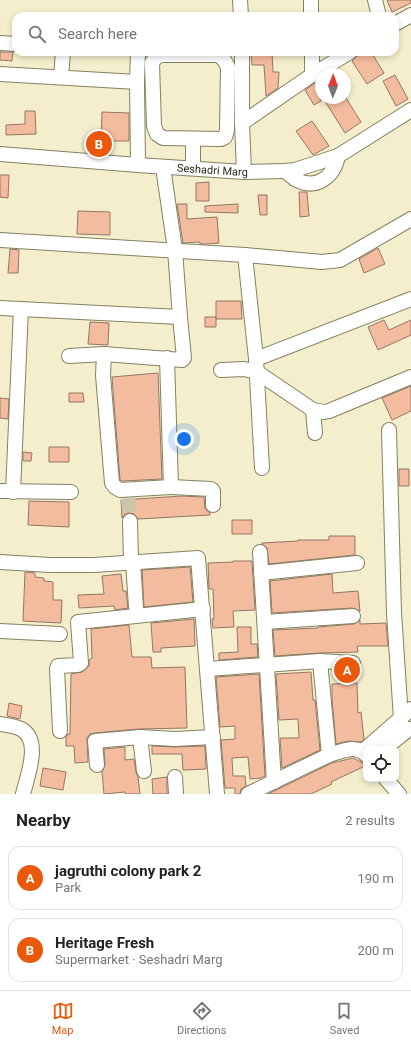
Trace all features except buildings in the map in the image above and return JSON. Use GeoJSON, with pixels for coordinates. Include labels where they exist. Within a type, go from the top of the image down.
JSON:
{"type":"FeatureCollection","features":[{"type":"Feature","properties":{"kind":"street"},"geometry":{"type":"LineString","coordinates":[[240,0],[241,12]]}},
{"type":"Feature","properties":{"kind":"street"},"geometry":{"type":"LineString","coordinates":[[311,0],[311,12]]}},
{"type":"Feature","properties":{"kind":"street"},"geometry":{"type":"LineString","coordinates":[[375,0],[377,12]]}},
{"type":"Feature","properties":{"kind":"street"},"geometry":{"type":"LineString","coordinates":[[399,22],[411,14]]}},
{"type":"Feature","properties":{"kind":"street"},"geometry":{"type":"LineString","coordinates":[[0,44],[12,44]]}},
{"type":"Feature","properties":{"kind":"street"},"geometry":{"type":"LineString","coordinates":[[61,77],[63,56]]}},
{"type":"Feature","properties":{"kind":"street"},"geometry":{"type":"LineString","coordinates":[[138,56],[138,166]]}},
{"type":"Feature","properties":{"kind":"street"},"geometry":{"type":"LineString","coordinates":[[159,56],[156,57],[152,63],[154,126],[157,134],[163,138],[221,139],[225,136],[228,130],[228,67],[220,56]]}},
{"type":"Feature","properties":{"kind":"street"},"geometry":{"type":"LineString","coordinates":[[242,56],[244,172]]}},
{"type":"Feature","properties":{"kind":"street"},"geometry":{"type":"LineString","coordinates":[[312,56],[312,75]]}},
{"type":"Feature","properties":{"kind":"street"},"geometry":{"type":"LineString","coordinates":[[242,123],[312,75],[343,56]]}},
{"type":"Feature","properties":{"kind":"street"},"geometry":{"type":"LineString","coordinates":[[0,74],[137,82]]}},
{"type":"Feature","properties":{"kind":"street","name":"Seshadri Marg"},"geometry":{"type":"LineString","coordinates":[[0,154],[138,166],[244,172],[295,170],[338,156],[411,110]]}},
{"type":"Feature","properties":{"kind":"street"},"geometry":{"type":"LineString","coordinates":[[193,139],[193,168]]}},
{"type":"Feature","properties":{"kind":"street"},"geometry":{"type":"LineString","coordinates":[[69,356],[104,354],[179,360],[184,358],[174,250],[163,167]]}},
{"type":"Feature","properties":{"kind":"street"},"geometry":{"type":"LineString","coordinates":[[0,240],[174,250],[322,262],[340,260],[411,219]]}},
{"type":"Feature","properties":{"kind":"street"},"geometry":{"type":"LineString","coordinates":[[245,255],[251,369],[262,468]]}},
{"type":"Feature","properties":{"kind":"street"},"geometry":{"type":"LineString","coordinates":[[221,370],[251,369],[411,299]]}},
{"type":"Feature","properties":{"kind":"street"},"geometry":{"type":"LineString","coordinates":[[0,308],[180,317]]}},
{"type":"Feature","properties":{"kind":"street"},"geometry":{"type":"LineString","coordinates":[[21,309],[6,492],[71,492]]}},
{"type":"Feature","properties":{"kind":"street"},"geometry":{"type":"LineString","coordinates":[[104,354],[103,375],[112,483],[115,488],[128,494],[171,488],[211,489],[213,491],[213,505]]}},
{"type":"Feature","properties":{"kind":"street"},"geometry":{"type":"LineString","coordinates":[[167,358],[171,488]]}},
{"type":"Feature","properties":{"kind":"street"},"geometry":{"type":"LineString","coordinates":[[251,369],[313,410],[324,412],[411,377]]}},
{"type":"Feature","properties":{"kind":"street"},"geometry":{"type":"LineString","coordinates":[[313,410],[315,433]]}},
{"type":"Feature","properties":{"kind":"street"},"geometry":{"type":"LineString","coordinates":[[386,746],[406,722],[394,613],[389,430]]}},
{"type":"Feature","properties":{"kind":"street"},"geometry":{"type":"LineString","coordinates":[[130,521],[136,607]]}},
{"type":"Feature","properties":{"kind":"street"},"geometry":{"type":"LineString","coordinates":[[260,552],[274,782]]}},
{"type":"Feature","properties":{"kind":"street"},"geometry":{"type":"LineString","coordinates":[[0,562],[50,565],[94,565],[198,558],[217,794]]}},
{"type":"Feature","properties":{"kind":"street"},"geometry":{"type":"LineString","coordinates":[[261,573],[357,563]]}},
{"type":"Feature","properties":{"kind":"street"},"geometry":{"type":"LineString","coordinates":[[60,731],[57,670],[58,666],[78,665],[81,663],[78,622],[203,609]]}},
{"type":"Feature","properties":{"kind":"street"},"geometry":{"type":"LineString","coordinates":[[265,622],[353,616]]}},
{"type":"Feature","properties":{"kind":"street"},"geometry":{"type":"LineString","coordinates":[[0,631],[60,634]]}},
{"type":"Feature","properties":{"kind":"street"},"geometry":{"type":"LineString","coordinates":[[208,670],[320,661],[353,663]]}},
{"type":"Feature","properties":{"kind":"street"},"geometry":{"type":"LineString","coordinates":[[320,661],[329,755]]}},
{"type":"Feature","properties":{"kind":"street"},"geometry":{"type":"LineString","coordinates":[[373,746],[406,722]]}},
{"type":"Feature","properties":{"kind":"street"},"geometry":{"type":"LineString","coordinates":[[0,724],[22,730],[29,736],[33,745],[23,794]]}},
{"type":"Feature","properties":{"kind":"street"},"geometry":{"type":"LineString","coordinates":[[97,765],[95,741],[140,737],[175,739],[213,737]]}},
{"type":"Feature","properties":{"kind":"street"},"geometry":{"type":"LineString","coordinates":[[140,737],[144,771]]}},
{"type":"Feature","properties":{"kind":"street"},"geometry":{"type":"LineString","coordinates":[[248,794],[329,755],[358,748],[363,752]]}},
{"type":"Feature","properties":{"kind":"street"},"geometry":{"type":"LineString","coordinates":[[175,777],[176,794]]}},
{"type":"Feature","properties":{"kind":"street"},"geometry":{"type":"LineString","coordinates":[[389,782],[399,794]]}},
{"type":"Feature","properties":{"kind":"tunnel"},"geometry":{"type":"LineString","coordinates":[[128,498],[130,521]]}},
{"type":"Feature","properties":{"kind":"place","name":"Heritage Fresh"},"geometry":{"type":"Point","coordinates":[99,144]}},
{"type":"Feature","properties":{"kind":"place","name":"jagruthi colony park 2"},"geometry":{"type":"Point","coordinates":[347,670]}}]}
